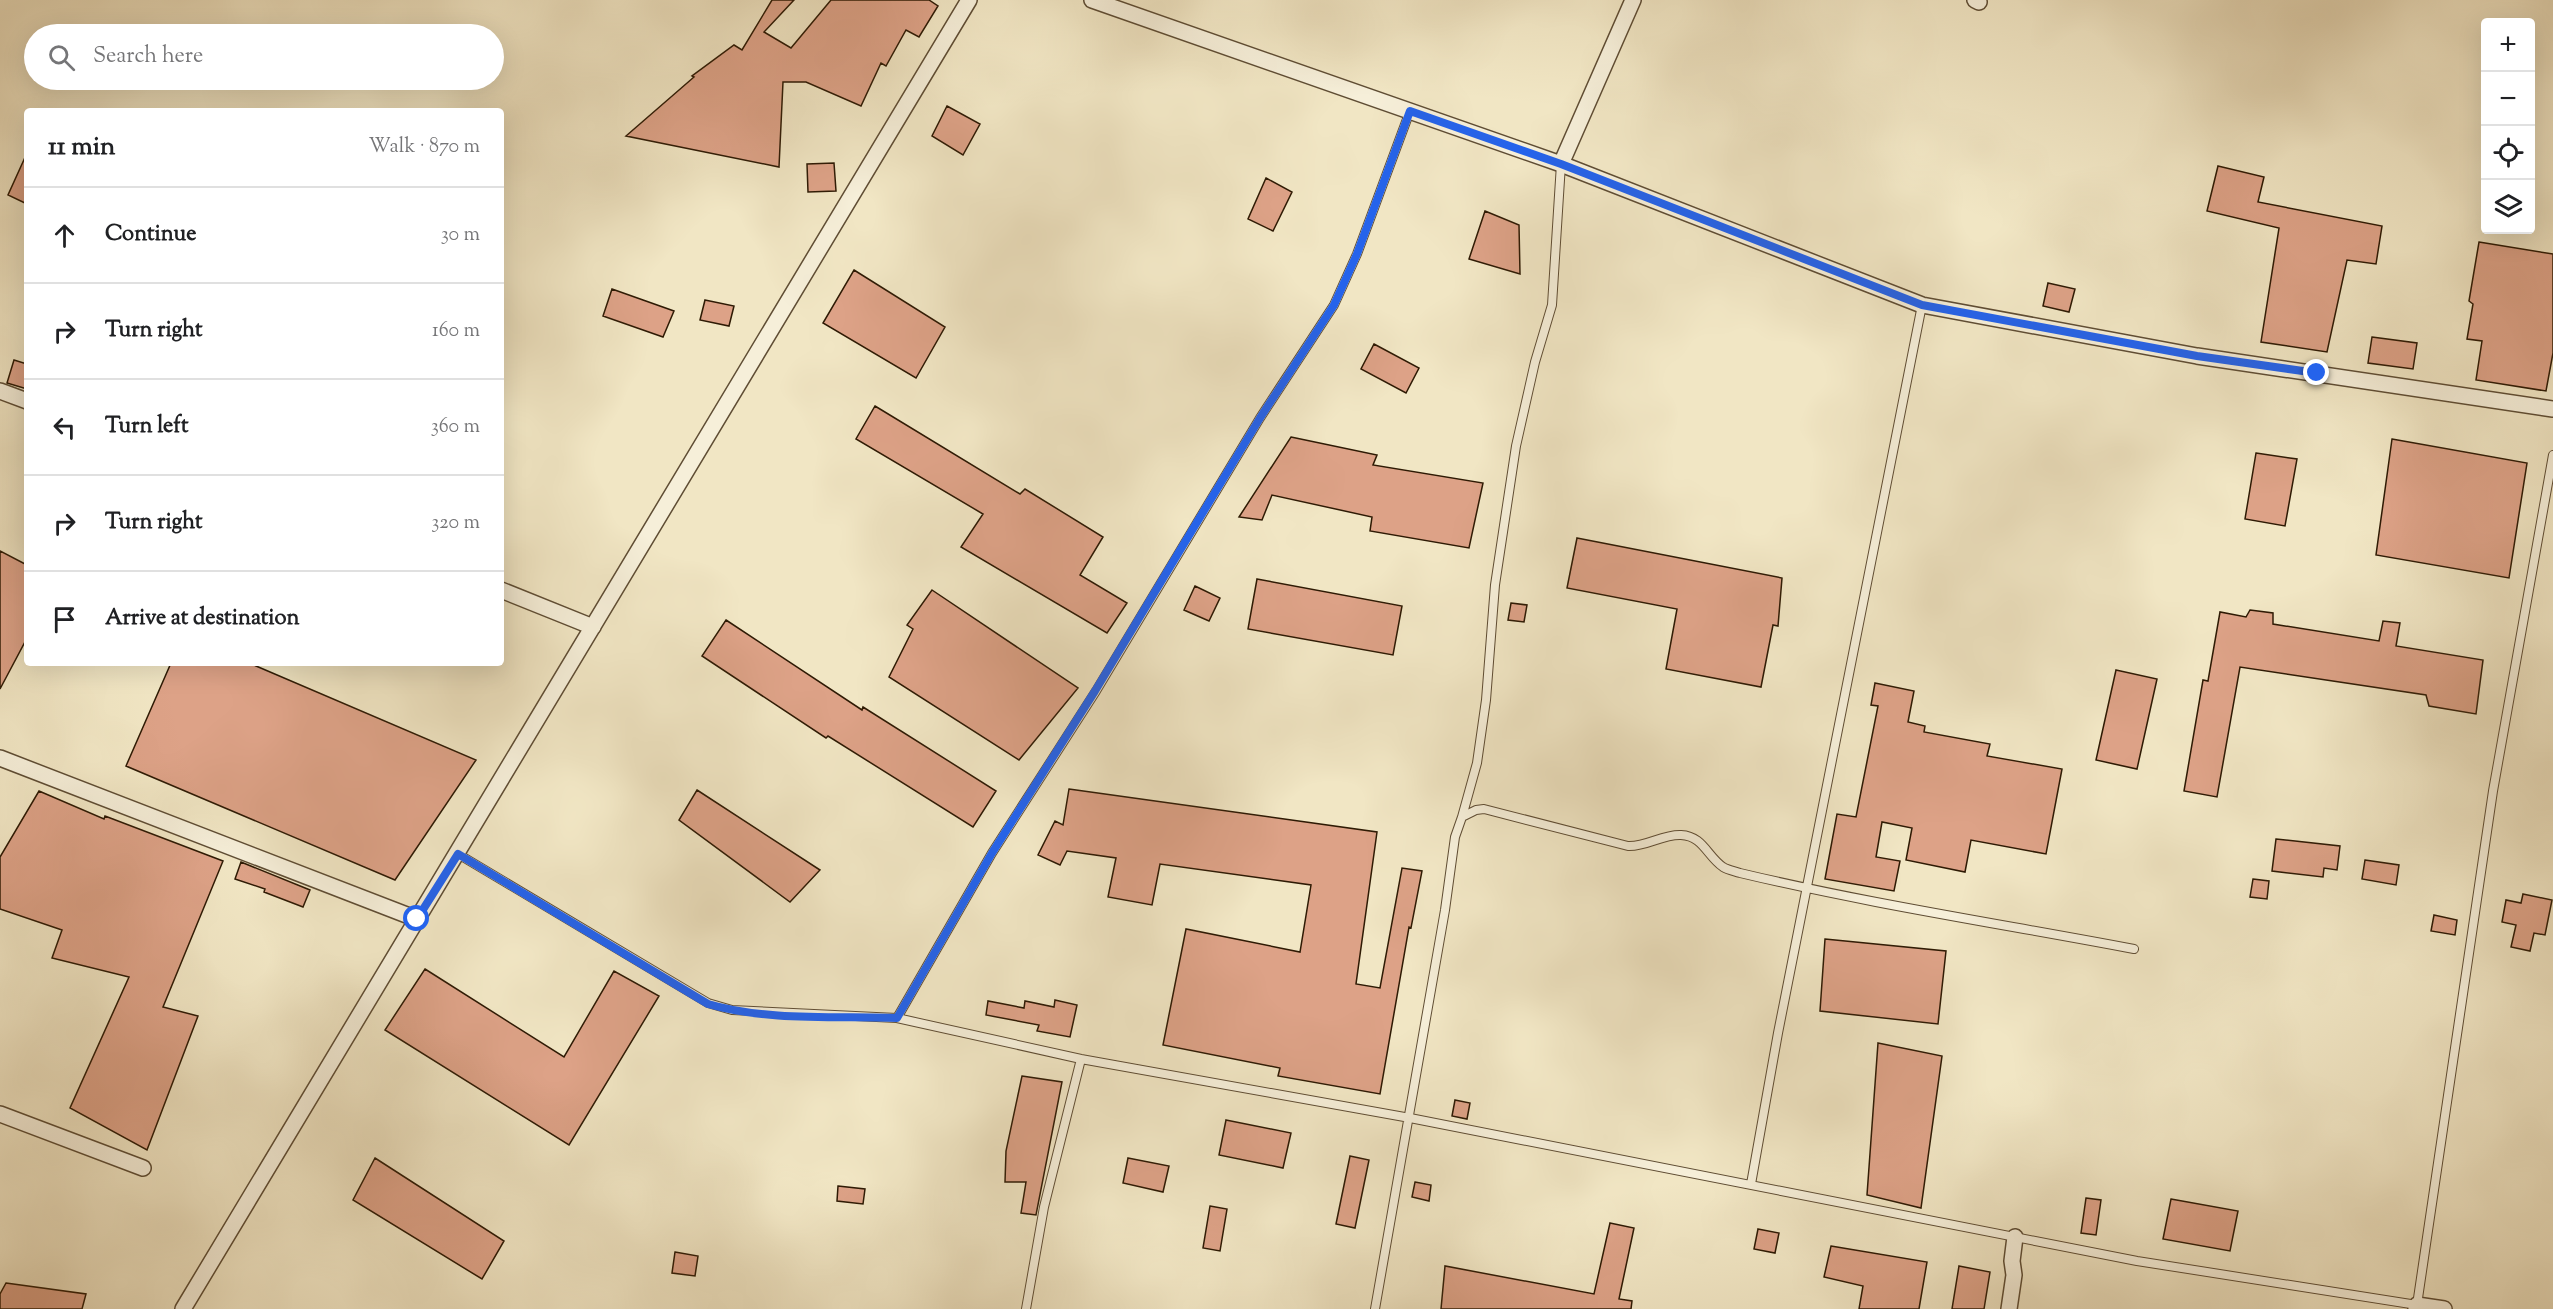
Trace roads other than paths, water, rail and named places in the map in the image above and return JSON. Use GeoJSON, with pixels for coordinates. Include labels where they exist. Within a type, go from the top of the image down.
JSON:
{"type":"FeatureCollection","features":[{"type":"Feature","properties":{"kind":"street"},"geometry":{"type":"LineString","coordinates":[[183,1309],[969,0]]}},
{"type":"Feature","properties":{"kind":"street"},"geometry":{"type":"LineString","coordinates":[[1092,0],[1561,164],[1922,305],[2197,356],[2553,410]]}},
{"type":"Feature","properties":{"kind":"street"},"geometry":{"type":"LineString","coordinates":[[1561,164],[1633,0]]}},
{"type":"Feature","properties":{"kind":"street"},"geometry":{"type":"LineString","coordinates":[[0,391],[24,400]]}},
{"type":"Feature","properties":{"kind":"street"},"geometry":{"type":"LineString","coordinates":[[504,591],[593,627]]}},
{"type":"Feature","properties":{"kind":"street"},"geometry":{"type":"LineString","coordinates":[[0,758],[417,919]]}},
{"type":"Feature","properties":{"kind":"street"},"geometry":{"type":"LineString","coordinates":[[0,1114],[142,1168]]}},
{"type":"Feature","properties":{"kind":"street"},"geometry":{"type":"LineString","coordinates":[[2010,1309],[2015,1237]]}},
{"type":"Feature","properties":{"kind":"street"},"geometry":{"type":"LineString","coordinates":[[2416,1307],[2444,1309]]}},
{"type":"Feature","properties":{"kind":"lane"},"geometry":{"type":"LineString","coordinates":[[897,1018],[992,853],[1095,691],[1260,418],[1334,305],[1357,254],[1410,111]]}},
{"type":"Feature","properties":{"kind":"lane"},"geometry":{"type":"LineString","coordinates":[[1376,1309],[1389,1220],[1410,1118],[1455,837],[1477,763],[1486,700],[1495,585],[1516,446],[1534,362],[1552,305],[1561,164]]}},
{"type":"Feature","properties":{"kind":"lane"},"geometry":{"type":"LineString","coordinates":[[1751,1184],[1922,305]]}},
{"type":"Feature","properties":{"kind":"lane"},"geometry":{"type":"LineString","coordinates":[[458,854],[708,1004],[732,1010],[766,1014],[897,1018],[1081,1059],[1410,1118],[2137,1261],[2416,1307],[2493,791],[2553,455]]}},
{"type":"Feature","properties":{"kind":"lane"},"geometry":{"type":"LineString","coordinates":[[1462,817],[1484,809],[1628,846],[1681,835],[1692,837],[1703,844],[1728,870],[1807,889],[2134,949]]}},
{"type":"Feature","properties":{"kind":"lane"},"geometry":{"type":"LineString","coordinates":[[1026,1309],[1044,1207],[1081,1059]]}}]}
